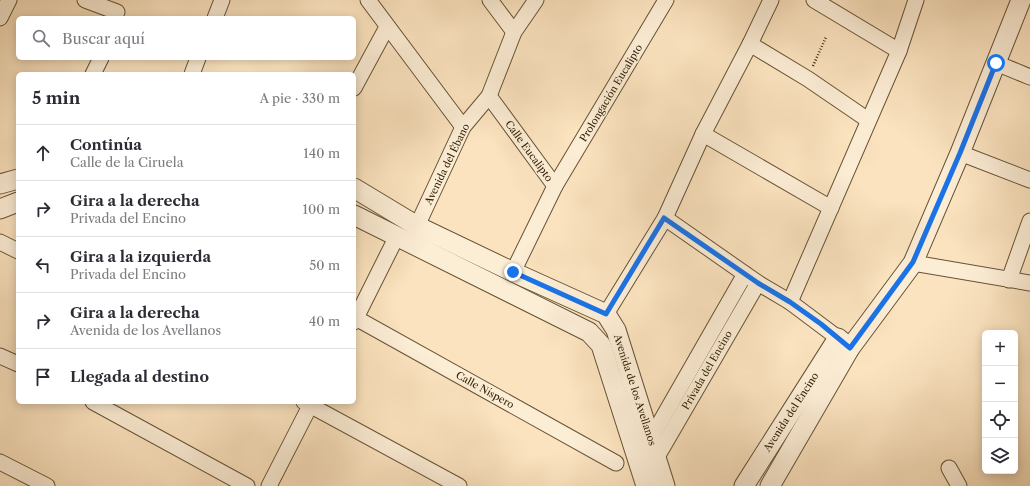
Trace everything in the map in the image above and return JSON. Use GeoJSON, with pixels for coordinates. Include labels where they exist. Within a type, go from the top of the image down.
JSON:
{"type":"FeatureCollection","features":[{"type":"Feature","properties":{"kind":"street"},"geometry":{"type":"LineString","coordinates":[[0,18],[9,0]]}},
{"type":"Feature","properties":{"kind":"street"},"geometry":{"type":"LineString","coordinates":[[85,0],[117,10]]}},
{"type":"Feature","properties":{"kind":"street"},"geometry":{"type":"LineString","coordinates":[[215,16],[222,0]]}},
{"type":"Feature","properties":{"kind":"street"},"geometry":{"type":"LineString","coordinates":[[368,0],[463,127]]}},
{"type":"Feature","properties":{"kind":"street"},"geometry":{"type":"LineString","coordinates":[[490,0],[514,32]]}},
{"type":"Feature","properties":{"kind":"street","name":"Avenida del Ébano"},"geometry":{"type":"LineString","coordinates":[[417,226],[463,127],[489,96],[514,32],[536,0]]}},
{"type":"Feature","properties":{"kind":"street","name":"Prolongación Eucalipto"},"geometry":{"type":"LineString","coordinates":[[555,186],[666,0]]}},
{"type":"Feature","properties":{"kind":"street"},"geometry":{"type":"LineString","coordinates":[[356,189],[417,226],[606,314],[664,218],[703,134],[771,0]]}},
{"type":"Feature","properties":{"kind":"street"},"geometry":{"type":"LineString","coordinates":[[814,0],[899,51]]}},
{"type":"Feature","properties":{"kind":"street"},"geometry":{"type":"LineString","coordinates":[[790,302],[899,51],[916,0]]}},
{"type":"Feature","properties":{"kind":"street"},"geometry":{"type":"LineString","coordinates":[[664,218],[758,283],[790,302],[844,343],[913,262],[960,153],[1021,0]]}},
{"type":"Feature","properties":{"kind":"street"},"geometry":{"type":"LineString","coordinates":[[356,84],[387,27]]}},
{"type":"Feature","properties":{"kind":"street"},"geometry":{"type":"LineString","coordinates":[[750,44],[808,79],[868,120]]}},
{"type":"Feature","properties":{"kind":"street"},"geometry":{"type":"LineString","coordinates":[[94,72],[100,60]]}},
{"type":"Feature","properties":{"kind":"street"},"geometry":{"type":"LineString","coordinates":[[193,72],[197,60]]}},
{"type":"Feature","properties":{"kind":"street"},"geometry":{"type":"LineString","coordinates":[[996,63],[1030,77]]}},
{"type":"Feature","properties":{"kind":"street","name":"Calle Eucalipto"},"geometry":{"type":"LineString","coordinates":[[489,96],[555,186],[513,272]]}},
{"type":"Feature","properties":{"kind":"street"},"geometry":{"type":"LineString","coordinates":[[703,134],[831,208]]}},
{"type":"Feature","properties":{"kind":"street"},"geometry":{"type":"LineString","coordinates":[[960,153],[1030,180]]}},
{"type":"Feature","properties":{"kind":"street"},"geometry":{"type":"LineString","coordinates":[[0,184],[16,180]]}},
{"type":"Feature","properties":{"kind":"street"},"geometry":{"type":"LineString","coordinates":[[0,209],[16,203]]}},
{"type":"Feature","properties":{"kind":"street","name":"Avenida de los Avellanos"},"geometry":{"type":"LineString","coordinates":[[356,216],[589,332],[601,345],[646,486]]}},
{"type":"Feature","properties":{"kind":"street"},"geometry":{"type":"LineString","coordinates":[[1009,280],[1030,221]]}},
{"type":"Feature","properties":{"kind":"street"},"geometry":{"type":"LineString","coordinates":[[356,317],[397,236]]}},
{"type":"Feature","properties":{"kind":"street"},"geometry":{"type":"LineString","coordinates":[[0,242],[16,250]]}},
{"type":"Feature","properties":{"kind":"street"},"geometry":{"type":"LineString","coordinates":[[913,262],[1030,283]]}},
{"type":"Feature","properties":{"kind":"street","name":"Privada del Encino"},"geometry":{"type":"LineString","coordinates":[[653,448],[745,274]]}},
{"type":"Feature","properties":{"kind":"street","name":"Privada del Encino"},"geometry":{"type":"LineString","coordinates":[[653,448],[758,283]]}},
{"type":"Feature","properties":{"kind":"street","name":"Avenida de los Avellanos"},"geometry":{"type":"LineString","coordinates":[[606,314],[616,330],[665,486]]}},
{"type":"Feature","properties":{"kind":"street","name":"Calle Níspero"},"geometry":{"type":"LineString","coordinates":[[356,320],[616,463]]}},
{"type":"Feature","properties":{"kind":"street","name":"Avenida del Encino"},"geometry":{"type":"LineString","coordinates":[[746,482],[844,343]]}},
{"type":"Feature","properties":{"kind":"street","name":"Avenida del Encino"},"geometry":{"type":"LineString","coordinates":[[770,486],[844,343]]}},
{"type":"Feature","properties":{"kind":"street"},"geometry":{"type":"LineString","coordinates":[[0,356],[16,363]]}},
{"type":"Feature","properties":{"kind":"street"},"geometry":{"type":"LineString","coordinates":[[269,486],[308,404]]}},
{"type":"Feature","properties":{"kind":"street"},"geometry":{"type":"LineString","coordinates":[[310,404],[459,486]]}},
{"type":"Feature","properties":{"kind":"street"},"geometry":{"type":"LineString","coordinates":[[110,406],[247,486]]}},
{"type":"Feature","properties":{"kind":"street"},"geometry":{"type":"LineString","coordinates":[[0,462],[46,486]]}},
{"type":"Feature","properties":{"kind":"street"},"geometry":{"type":"LineString","coordinates":[[949,468],[959,486]]}},
{"type":"Feature","properties":{"kind":"street"},"geometry":{"type":"LineString","coordinates":[[746,482],[770,486]]}},
{"type":"Feature","properties":{"kind":"path"},"geometry":{"type":"LineString","coordinates":[[817,56],[826,37]]}},
{"type":"Feature","properties":{"kind":"route"},"geometry":{"type":"LineString","coordinates":[[513,272],[606,314],[664,218],[758,283],[790,302],[821,324],[850,348],[913,262],[960,153],[996,63]]}}]}
